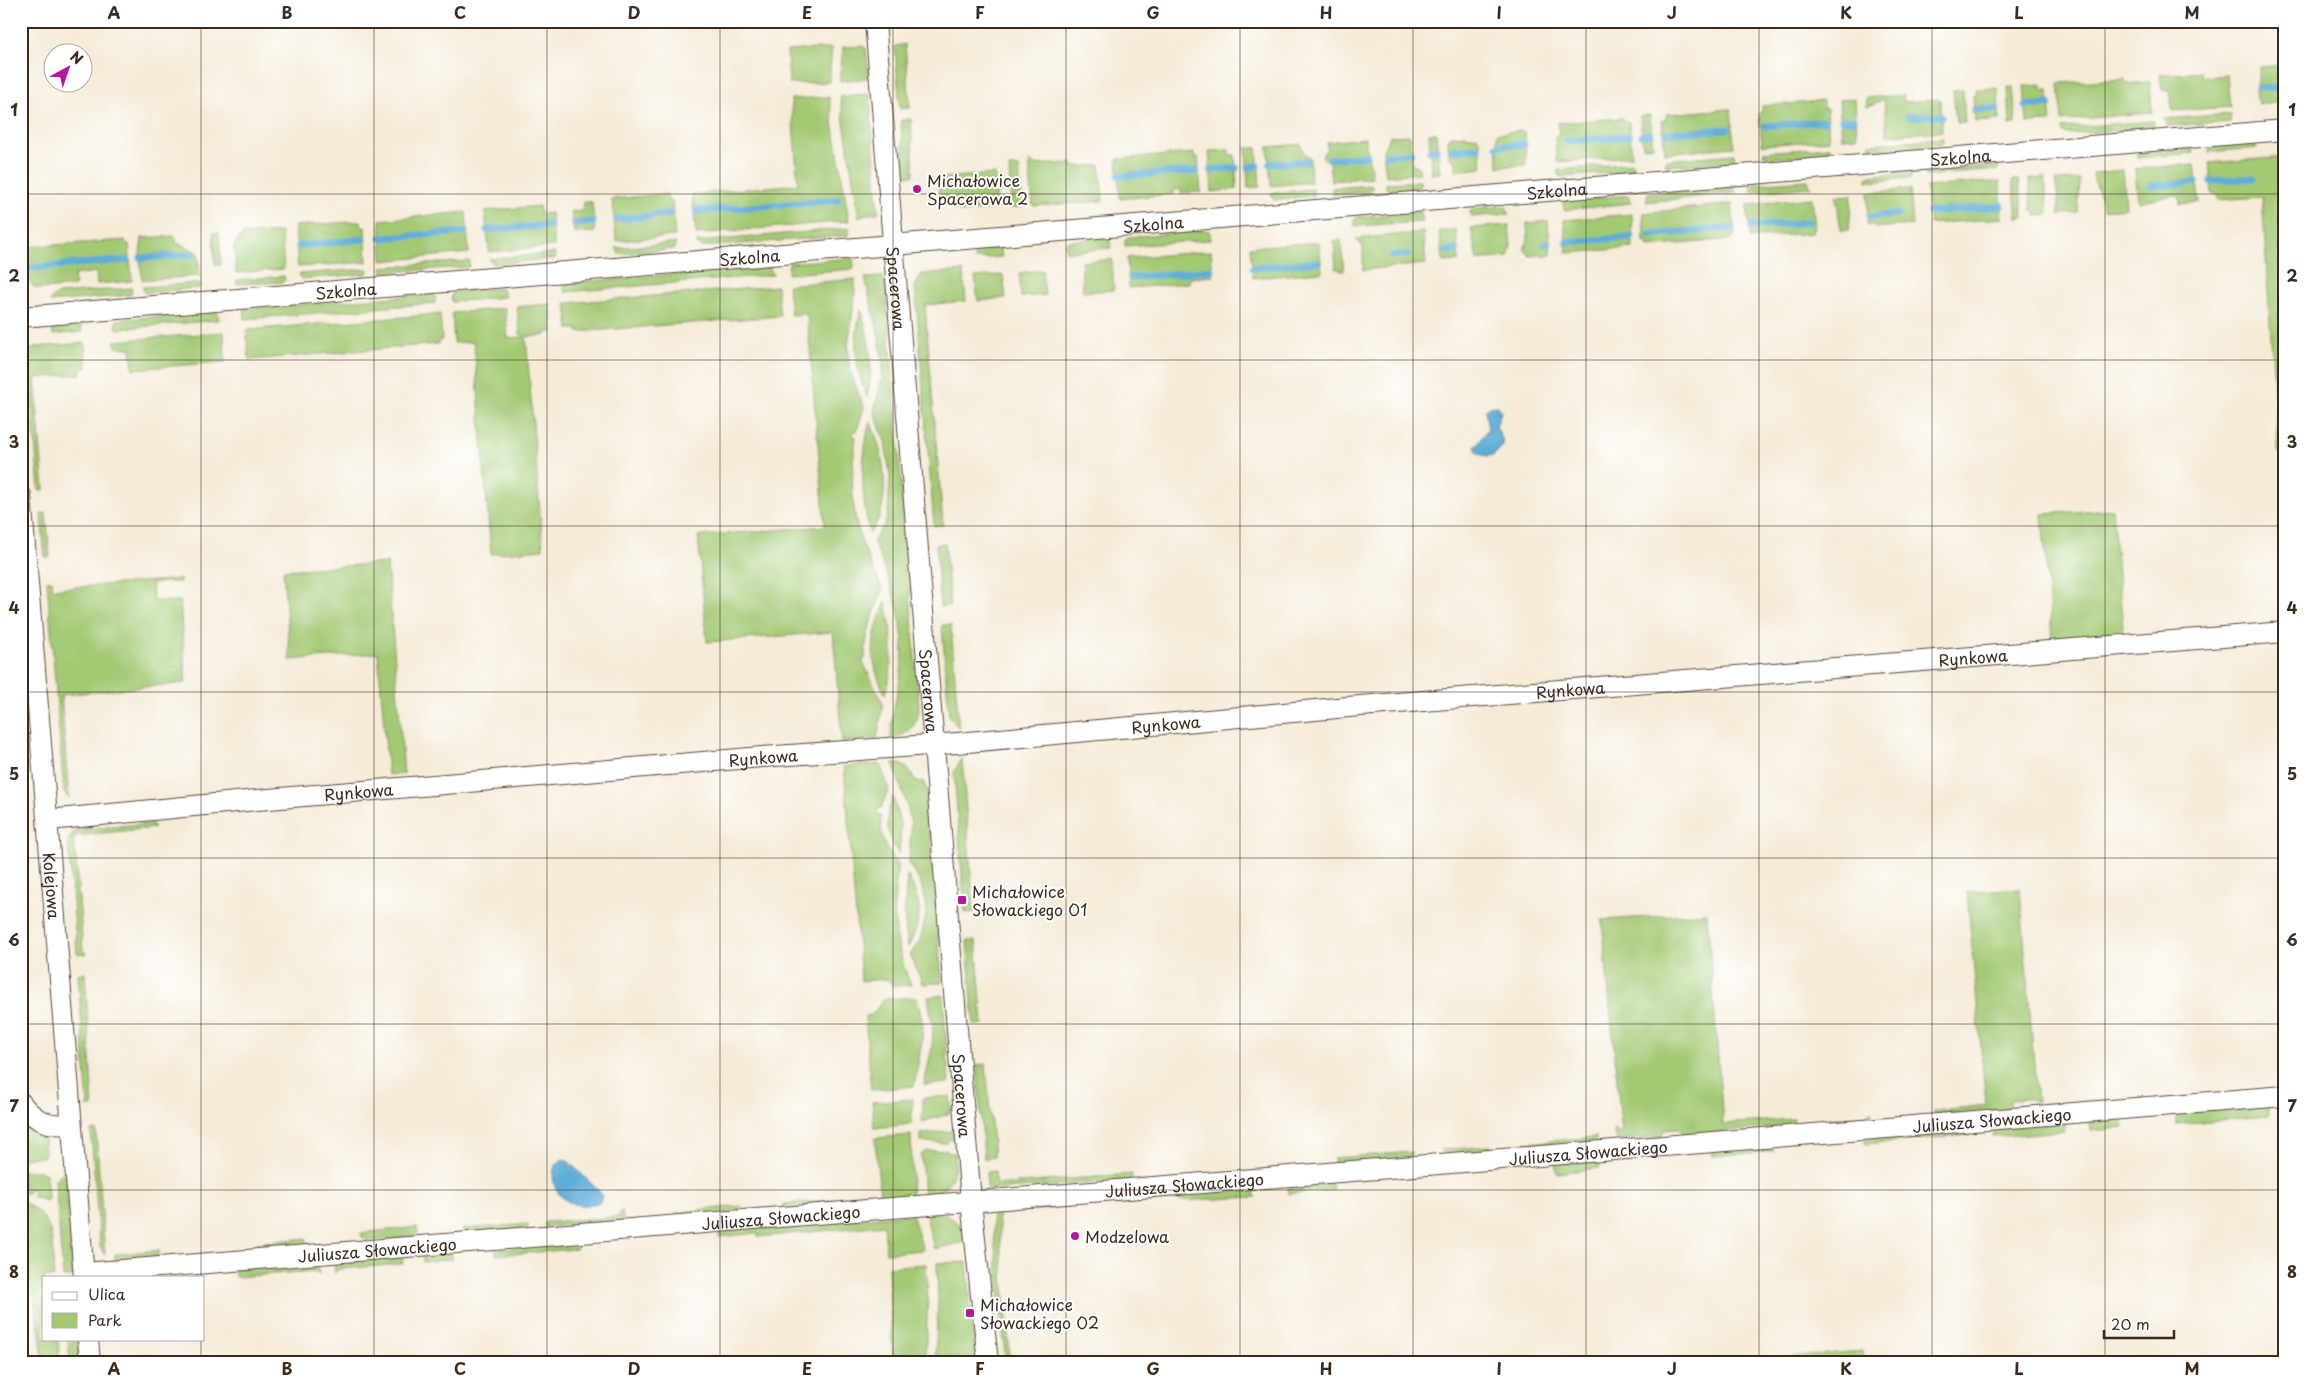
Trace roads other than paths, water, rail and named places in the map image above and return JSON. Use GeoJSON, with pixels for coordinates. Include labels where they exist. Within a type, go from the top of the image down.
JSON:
{"type":"FeatureCollection","features":[{"type":"Feature","properties":{"kind":"street","name":"Spacerowa"},"geometry":{"type":"LineString","coordinates":[[875,21],[895,244],[971,1201],[988,1362]]}},
{"type":"Feature","properties":{"kind":"street","name":"Szkolna"},"geometry":{"type":"LineString","coordinates":[[21,317],[2285,130]]}},
{"type":"Feature","properties":{"kind":"street","name":"Kolejowa"},"geometry":{"type":"LineString","coordinates":[[21,496],[84,1275]]}},
{"type":"Feature","properties":{"kind":"street","name":"Rynkowa"},"geometry":{"type":"LineString","coordinates":[[48,820],[266,799],[934,744],[1348,707],[2285,632]]}},
{"type":"Feature","properties":{"kind":"street","name":"Juliusza Słowackiego"},"geometry":{"type":"LineString","coordinates":[[84,1275],[971,1201],[2285,1096]]}},
{"type":"Feature","properties":{"kind":"street"},"geometry":{"type":"LineString","coordinates":[[21,1103],[30,1114],[41,1121],[57,1125],[71,1123]]}},
{"type":"Feature","properties":{"kind":"street"},"geometry":{"type":"LineString","coordinates":[[88,1340],[90,1362]]}},
{"type":"Feature","properties":{"kind":"water"},"geometry":{"type":"Polygon","coordinates":[[[1498,406],[1501,412],[1496,427],[1503,441],[1503,446],[1494,455],[1482,455],[1475,447],[1488,429],[1485,410],[1489,407],[1498,406]]]}},
{"type":"Feature","properties":{"kind":"water"},"geometry":{"type":"Polygon","coordinates":[[[563,1159],[569,1162],[599,1191],[602,1196],[600,1202],[580,1205],[564,1199],[558,1193],[554,1185],[553,1176],[555,1165],[563,1159]]]}},
{"type":"Feature","properties":{"kind":"waterway"},"geometry":{"type":"LineString","coordinates":[[2259,88],[2282,88]]}},
{"type":"Feature","properties":{"kind":"waterway"},"geometry":{"type":"LineString","coordinates":[[2026,106],[2049,104]]}},
{"type":"Feature","properties":{"kind":"waterway"},"geometry":{"type":"LineString","coordinates":[[1974,110],[1996,109]]}},
{"type":"Feature","properties":{"kind":"waterway"},"geometry":{"type":"LineString","coordinates":[[1909,116],[1941,116]]}},
{"type":"Feature","properties":{"kind":"waterway"},"geometry":{"type":"LineString","coordinates":[[1842,120],[1854,120]]}},
{"type":"Feature","properties":{"kind":"waterway"},"geometry":{"type":"LineString","coordinates":[[1765,126],[1825,121]]}},
{"type":"Feature","properties":{"kind":"waterway"},"geometry":{"type":"LineString","coordinates":[[1666,133],[1728,129]]}},
{"type":"Feature","properties":{"kind":"waterway"},"geometry":{"type":"LineString","coordinates":[[1642,135],[1650,134]]}},
{"type":"Feature","properties":{"kind":"waterway"},"geometry":{"type":"LineString","coordinates":[[1567,141],[1629,136]]}},
{"type":"Feature","properties":{"kind":"waterway"},"geometry":{"type":"LineString","coordinates":[[1497,146],[1524,144]]}},
{"type":"Feature","properties":{"kind":"waterway"},"geometry":{"type":"LineString","coordinates":[[1452,150],[1478,148]]}},
{"type":"Feature","properties":{"kind":"waterway"},"geometry":{"type":"LineString","coordinates":[[1430,151],[1436,150]]}},
{"type":"Feature","properties":{"kind":"waterway"},"geometry":{"type":"LineString","coordinates":[[1387,155],[1411,153]]}},
{"type":"Feature","properties":{"kind":"waterway"},"geometry":{"type":"LineString","coordinates":[[1330,159],[1366,156]]}},
{"type":"Feature","properties":{"kind":"waterway"},"geometry":{"type":"LineString","coordinates":[[1270,164],[1306,161]]}},
{"type":"Feature","properties":{"kind":"waterway"},"geometry":{"type":"LineString","coordinates":[[1248,167],[1257,166]]}},
{"type":"Feature","properties":{"kind":"waterway"},"geometry":{"type":"LineString","coordinates":[[1211,170],[1236,168]]}},
{"type":"Feature","properties":{"kind":"waterway"},"geometry":{"type":"LineString","coordinates":[[1119,176],[1196,171]]}},
{"type":"Feature","properties":{"kind":"waterway"},"geometry":{"type":"LineString","coordinates":[[2211,181],[2253,178]]}},
{"type":"Feature","properties":{"kind":"waterway"},"geometry":{"type":"LineString","coordinates":[[2151,186],[2196,182]]}},
{"type":"Feature","properties":{"kind":"waterway"},"geometry":{"type":"LineString","coordinates":[[697,211],[838,200]]}},
{"type":"Feature","properties":{"kind":"waterway"},"geometry":{"type":"LineString","coordinates":[[1929,212],[2001,206]]}},
{"type":"Feature","properties":{"kind":"waterway"},"geometry":{"type":"LineString","coordinates":[[618,219],[669,214]]}},
{"type":"Feature","properties":{"kind":"waterway"},"geometry":{"type":"LineString","coordinates":[[1871,217],[1898,214]]}},
{"type":"Feature","properties":{"kind":"waterway"},"geometry":{"type":"LineString","coordinates":[[575,224],[593,222]]}},
{"type":"Feature","properties":{"kind":"waterway"},"geometry":{"type":"LineString","coordinates":[[1751,227],[1808,222]]}},
{"type":"Feature","properties":{"kind":"waterway"},"geometry":{"type":"LineString","coordinates":[[487,230],[550,225]]}},
{"type":"Feature","properties":{"kind":"waterway"},"geometry":{"type":"LineString","coordinates":[[1650,235],[1732,228]]}},
{"type":"Feature","properties":{"kind":"waterway"},"geometry":{"type":"LineString","coordinates":[[381,238],[465,232]]}},
{"type":"Feature","properties":{"kind":"waterway"},"geometry":{"type":"LineString","coordinates":[[1567,242],[1631,237]]}},
{"type":"Feature","properties":{"kind":"waterway"},"geometry":{"type":"LineString","coordinates":[[299,246],[362,239]]}},
{"type":"Feature","properties":{"kind":"waterway"},"geometry":{"type":"LineString","coordinates":[[1447,251],[1456,250]]}},
{"type":"Feature","properties":{"kind":"waterway"},"geometry":{"type":"LineString","coordinates":[[1392,256],[1408,254]]}},
{"type":"Feature","properties":{"kind":"waterway"},"geometry":{"type":"LineString","coordinates":[[182,255],[193,255]]}},
{"type":"Feature","properties":{"kind":"waterway"},"geometry":{"type":"LineString","coordinates":[[141,258],[175,256]]}},
{"type":"Feature","properties":{"kind":"waterway"},"geometry":{"type":"LineString","coordinates":[[29,268],[127,260]]}},
{"type":"Feature","properties":{"kind":"waterway"},"geometry":{"type":"LineString","coordinates":[[1253,268],[1317,262]]}},
{"type":"Feature","properties":{"kind":"waterway"},"geometry":{"type":"LineString","coordinates":[[1131,278],[1211,270]]}},
{"type":"Feature","properties":{"kind":"place","name":"Michałowice Spacerowa 2"},"geometry":{"type":"Point","coordinates":[917,189]}},
{"type":"Feature","properties":{"kind":"place","name":"Michałowice Słowackiego 01"},"geometry":{"type":"Point","coordinates":[962,900]}},
{"type":"Feature","properties":{"kind":"place","name":"Modzelowa"},"geometry":{"type":"Point","coordinates":[1075,1236]}},
{"type":"Feature","properties":{"kind":"place","name":"Michałowice Słowackiego 02"},"geometry":{"type":"Point","coordinates":[970,1313]}}]}
